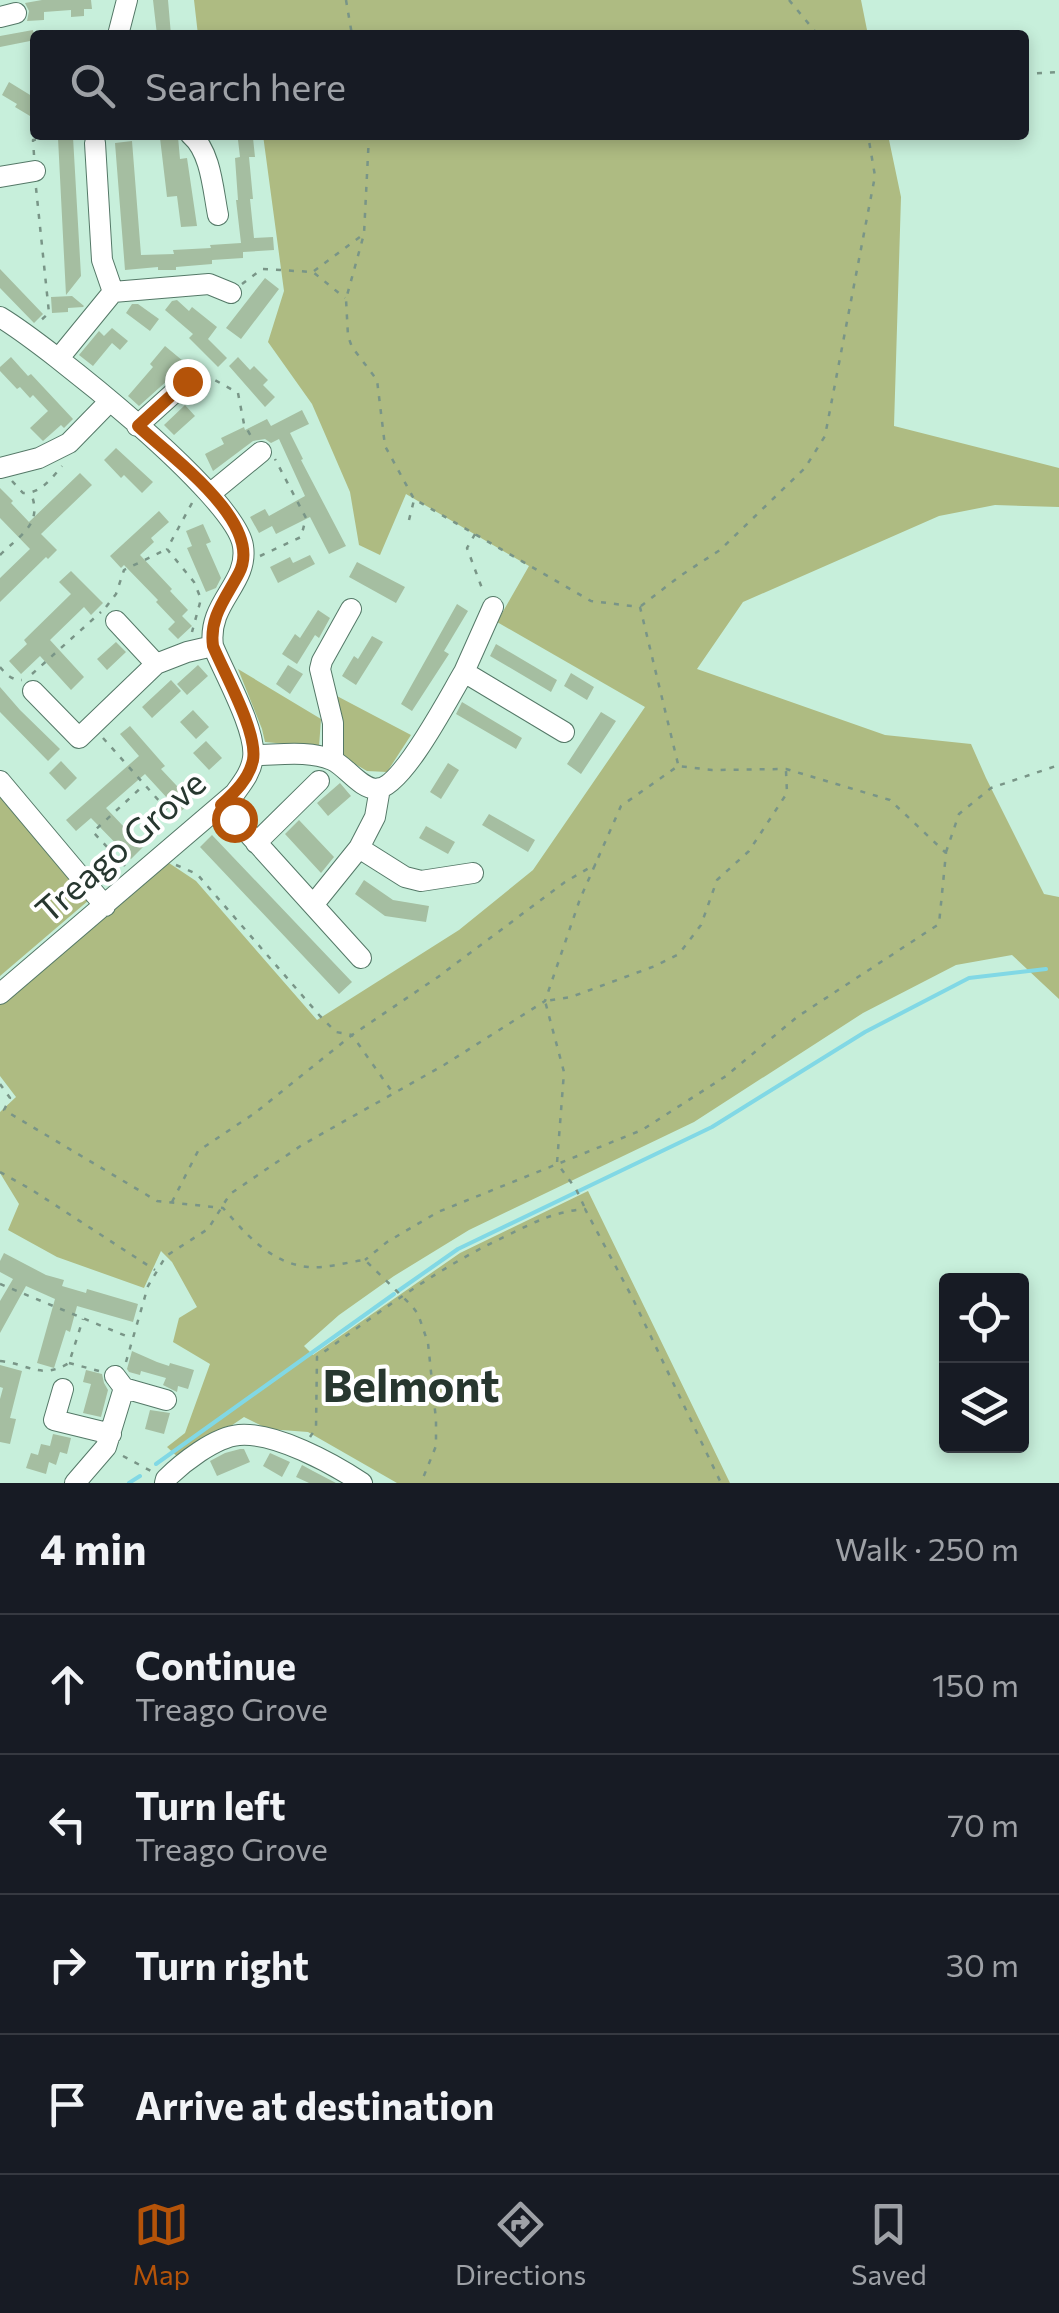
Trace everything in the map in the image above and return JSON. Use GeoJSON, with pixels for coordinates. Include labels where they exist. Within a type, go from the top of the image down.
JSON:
{"type":"FeatureCollection","features":[{"type":"Feature","properties":{"kind":"street"},"geometry":{"type":"LineString","coordinates":[[119,30],[127,0]]}},
{"type":"Feature","properties":{"kind":"street"},"geometry":{"type":"LineString","coordinates":[[197,140],[204,152],[218,215]]}},
{"type":"Feature","properties":{"kind":"street"},"geometry":{"type":"LineString","coordinates":[[95,143],[102,260],[113,292]]}},
{"type":"Feature","properties":{"kind":"street"},"geometry":{"type":"LineString","coordinates":[[0,177],[34,171]]}},
{"type":"Feature","properties":{"kind":"street"},"geometry":{"type":"LineString","coordinates":[[59,358],[113,292],[209,284],[231,292]]}},
{"type":"Feature","properties":{"kind":"street"},"geometry":{"type":"LineString","coordinates":[[0,317],[59,358],[138,426],[206,489],[238,529],[243,540],[242,568],[212,623],[213,646],[249,729],[254,754],[333,760],[369,787],[380,788],[395,779],[424,741],[464,672],[492,610]]}},
{"type":"Feature","properties":{"kind":"street"},"geometry":{"type":"LineString","coordinates":[[138,426],[187,381]]}},
{"type":"Feature","properties":{"kind":"street"},"geometry":{"type":"LineString","coordinates":[[2,467],[39,458],[69,444],[109,402]]}},
{"type":"Feature","properties":{"kind":"street"},"geometry":{"type":"LineString","coordinates":[[206,489],[262,452]]}},
{"type":"Feature","properties":{"kind":"street"},"geometry":{"type":"LineString","coordinates":[[333,760],[334,723],[320,669],[352,609]]}},
{"type":"Feature","properties":{"kind":"street"},"geometry":{"type":"LineString","coordinates":[[116,621],[156,664]]}},
{"type":"Feature","properties":{"kind":"street"},"geometry":{"type":"LineString","coordinates":[[33,691],[79,738],[156,664],[213,646]]}},
{"type":"Feature","properties":{"kind":"street"},"geometry":{"type":"LineString","coordinates":[[464,672],[564,732]]}},
{"type":"Feature","properties":{"kind":"street","name":"Treago Grove"},"geometry":{"type":"LineString","coordinates":[[0,994],[235,793],[254,754]]}},
{"type":"Feature","properties":{"kind":"street"},"geometry":{"type":"LineString","coordinates":[[0,781],[104,906]]}},
{"type":"Feature","properties":{"kind":"street"},"geometry":{"type":"LineString","coordinates":[[319,782],[251,838],[362,958]]}},
{"type":"Feature","properties":{"kind":"street"},"geometry":{"type":"LineString","coordinates":[[313,905],[360,848],[375,817],[380,788]]}},
{"type":"Feature","properties":{"kind":"street"},"geometry":{"type":"LineString","coordinates":[[360,848],[405,878],[421,881],[473,874]]}},
{"type":"Feature","properties":{"kind":"street"},"geometry":{"type":"LineString","coordinates":[[75,1483],[108,1440],[120,1382],[166,1400]]}},
{"type":"Feature","properties":{"kind":"street"},"geometry":{"type":"LineString","coordinates":[[63,1389],[54,1420],[108,1440]]}},
{"type":"Feature","properties":{"kind":"street"},"geometry":{"type":"LineString","coordinates":[[165,1481],[185,1461],[234,1435],[262,1438],[301,1450],[362,1483]]}},
{"type":"Feature","properties":{"kind":"path"},"geometry":{"type":"LineString","coordinates":[[346,0],[351,30]]}},
{"type":"Feature","properties":{"kind":"path"},"geometry":{"type":"LineString","coordinates":[[789,0],[814,30]]}},
{"type":"Feature","properties":{"kind":"path"},"geometry":{"type":"LineString","coordinates":[[1029,74],[1059,72]]}},
{"type":"Feature","properties":{"kind":"path"},"geometry":{"type":"LineString","coordinates":[[27,334],[48,312],[33,140]]}},
{"type":"Feature","properties":{"kind":"path"},"geometry":{"type":"LineString","coordinates":[[369,140],[364,234],[346,299],[348,336],[377,380],[385,446],[414,499],[590,600],[640,607],[720,550],[805,468],[825,436],[875,176],[869,140]]}},
{"type":"Feature","properties":{"kind":"path"},"geometry":{"type":"LineString","coordinates":[[313,272],[364,234]]}},
{"type":"Feature","properties":{"kind":"path"},"geometry":{"type":"LineString","coordinates":[[231,292],[262,269],[313,272],[346,299]]}},
{"type":"Feature","properties":{"kind":"path"},"geometry":{"type":"LineString","coordinates":[[2,467],[22,494],[32,494],[62,466]]}},
{"type":"Feature","properties":{"kind":"path"},"geometry":{"type":"LineString","coordinates":[[0,666],[7,675],[25,680],[104,610],[116,594],[124,570],[167,549],[206,489]]}},
{"type":"Feature","properties":{"kind":"path"},"geometry":{"type":"LineString","coordinates":[[0,554],[33,522],[36,509],[32,494]]}},
{"type":"Feature","properties":{"kind":"path"},"geometry":{"type":"LineString","coordinates":[[409,520],[414,499]]}},
{"type":"Feature","properties":{"kind":"path"},"geometry":{"type":"LineString","coordinates":[[476,533],[467,548],[492,610]]}},
{"type":"Feature","properties":{"kind":"path"},"geometry":{"type":"LineString","coordinates":[[167,549],[194,582],[200,599],[188,652]]}},
{"type":"Feature","properties":{"kind":"path"},"geometry":{"type":"LineString","coordinates":[[640,607],[678,766]]}},
{"type":"Feature","properties":{"kind":"path"},"geometry":{"type":"LineString","coordinates":[[92,726],[188,834]]}},
{"type":"Feature","properties":{"kind":"path"},"geometry":{"type":"LineString","coordinates":[[0,1084],[10,1098],[4,1110],[158,1200],[223,1208],[269,1254],[310,1267],[364,1260],[438,1212],[642,1130],[726,1076],[797,1017],[939,924],[946,853],[959,814],[990,788],[1059,765]]}},
{"type":"Feature","properties":{"kind":"path"},"geometry":{"type":"LineString","coordinates":[[722,1483],[632,1297],[576,1189],[557,1163],[564,1072],[546,1001],[580,899],[622,806],[678,766],[712,770],[786,769],[890,800],[946,853]]}},
{"type":"Feature","properties":{"kind":"path"},"geometry":{"type":"LineString","coordinates":[[69,1363],[120,1382],[148,1286],[166,1256],[208,1229],[230,1194],[302,1145],[546,1001],[571,997],[679,954],[701,925],[717,880],[749,850],[787,793],[786,769]]}},
{"type":"Feature","properties":{"kind":"path"},"geometry":{"type":"LineString","coordinates":[[136,878],[92,832],[144,784]]}},
{"type":"Feature","properties":{"kind":"path"},"geometry":{"type":"LineString","coordinates":[[172,1202],[198,1151],[256,1114],[352,1035],[394,1094]]}},
{"type":"Feature","properties":{"kind":"path"},"geometry":{"type":"LineString","coordinates":[[0,1172],[157,1272]]}},
{"type":"Feature","properties":{"kind":"path"},"geometry":{"type":"LineString","coordinates":[[301,1450],[316,1428],[317,1357],[400,1296],[482,1247],[558,1211],[586,1208]]}},
{"type":"Feature","properties":{"kind":"path"},"geometry":{"type":"LineString","coordinates":[[364,1260],[418,1314],[428,1343],[436,1446],[422,1483]]}},
{"type":"Feature","properties":{"kind":"path"},"geometry":{"type":"LineString","coordinates":[[0,1284],[132,1338]]}},
{"type":"Feature","properties":{"kind":"path"},"geometry":{"type":"LineString","coordinates":[[0,1362],[49,1373],[69,1363],[84,1318]]}},
{"type":"Feature","properties":{"kind":"path"},"geometry":{"type":"LineString","coordinates":[[108,1440],[165,1481]]}},
{"type":"Feature","properties":{"kind":"green space"},"geometry":{"type":"Polygon","coordinates":[[[194,0],[861,0],[867,30],[197,30],[194,0]]]}},
{"type":"Feature","properties":{"kind":"green space"},"geometry":{"type":"Polygon","coordinates":[[[264,140],[889,140],[901,197],[894,426],[1059,468],[1059,507],[995,505],[939,516],[743,602],[697,669],[885,735],[971,744],[1044,894],[1059,897],[1059,999],[1012,955],[956,965],[863,1013],[694,1122],[469,1230],[394,1276],[304,1346],[313,1355],[460,1253],[588,1191],[730,1483],[397,1483],[308,1432],[268,1429],[244,1417],[181,1460],[167,1447],[185,1433],[210,1364],[173,1342],[179,1318],[197,1307],[172,1262],[161,1251],[144,1288],[57,1257],[8,1230],[19,1204],[0,1173],[0,1112],[16,1097],[0,1076],[0,994],[160,857],[196,881],[317,1020],[459,930],[533,870],[645,707],[497,622],[529,566],[406,494],[380,555],[359,545],[350,492],[312,404],[268,342],[284,291],[264,140]]]}},
{"type":"Feature","properties":{"kind":"green space"},"geometry":{"type":"Polygon","coordinates":[[[238,669],[321,719],[319,747],[265,742],[238,669]]]}},
{"type":"Feature","properties":{"kind":"green space"},"geometry":{"type":"Polygon","coordinates":[[[335,695],[411,735],[387,772],[367,771],[341,756],[335,695]]]}},
{"type":"Feature","properties":{"kind":"green space"},"geometry":{"type":"Polygon","coordinates":[[[0,795],[89,900],[0,976],[0,795]]]}},
{"type":"Feature","properties":{"kind":"building"},"geometry":{"type":"Polygon","coordinates":[[[91,0],[92,9],[84,9],[84,16],[71,17],[71,10],[44,12],[44,20],[27,21],[29,11],[25,3],[91,0]]]}},
{"type":"Feature","properties":{"kind":"building"},"geometry":{"type":"Polygon","coordinates":[[[153,0],[168,0],[171,30],[156,30],[153,0]]]}},
{"type":"Feature","properties":{"kind":"building"},"geometry":{"type":"Polygon","coordinates":[[[30,31],[30,41],[0,47],[0,36],[30,31]]]}},
{"type":"Feature","properties":{"kind":"building"},"geometry":{"type":"Polygon","coordinates":[[[9,82],[30,95],[30,116],[15,107],[17,104],[2,95],[9,82]]]}},
{"type":"Feature","properties":{"kind":"building"},"geometry":{"type":"Polygon","coordinates":[[[58,140],[73,140],[81,276],[66,295],[58,140]]]}},
{"type":"Feature","properties":{"kind":"building"},"geometry":{"type":"Polygon","coordinates":[[[160,140],[178,140],[180,159],[187,158],[197,226],[181,227],[177,196],[167,197],[160,140]]]}},
{"type":"Feature","properties":{"kind":"building"},"geometry":{"type":"Polygon","coordinates":[[[238,140],[253,140],[255,157],[249,157],[254,238],[273,237],[274,250],[243,252],[243,258],[212,260],[212,264],[176,270],[125,270],[115,143],[132,141],[141,255],[241,243],[235,158],[240,157],[238,140]]]}},
{"type":"Feature","properties":{"kind":"building"},"geometry":{"type":"Polygon","coordinates":[[[0,269],[43,314],[34,323],[0,288],[0,269]]]}},
{"type":"Feature","properties":{"kind":"building"},"geometry":{"type":"Polygon","coordinates":[[[265,278],[279,289],[241,339],[226,328],[265,278]]]}},
{"type":"Feature","properties":{"kind":"building"},"geometry":{"type":"Polygon","coordinates":[[[72,296],[84,306],[52,313],[51,297],[72,296]]]}},
{"type":"Feature","properties":{"kind":"building"},"geometry":{"type":"Polygon","coordinates":[[[177,300],[217,327],[208,339],[227,358],[218,367],[189,338],[193,334],[165,310],[177,300]]]}},
{"type":"Feature","properties":{"kind":"building"},"geometry":{"type":"Polygon","coordinates":[[[132,304],[159,319],[150,331],[126,313],[132,304]]]}},
{"type":"Feature","properties":{"kind":"building"},"geometry":{"type":"Polygon","coordinates":[[[112,328],[128,341],[120,350],[112,343],[93,366],[79,355],[99,331],[104,336],[112,328]]]}},
{"type":"Feature","properties":{"kind":"building"},"geometry":{"type":"Polygon","coordinates":[[[165,346],[183,361],[139,406],[128,396],[165,346]]]}},
{"type":"Feature","properties":{"kind":"building"},"geometry":{"type":"Polygon","coordinates":[[[11,357],[73,419],[43,441],[30,428],[48,411],[0,371],[11,357]]]}},
{"type":"Feature","properties":{"kind":"building"},"geometry":{"type":"Polygon","coordinates":[[[238,357],[250,370],[254,366],[268,380],[263,385],[275,397],[265,407],[229,366],[238,357]]]}},
{"type":"Feature","properties":{"kind":"building"},"geometry":{"type":"Polygon","coordinates":[[[185,405],[195,416],[174,435],[164,425],[185,405]]]}},
{"type":"Feature","properties":{"kind":"building"},"geometry":{"type":"Polygon","coordinates":[[[302,410],[309,424],[290,433],[346,546],[329,554],[310,517],[276,534],[272,526],[259,533],[250,517],[265,509],[269,516],[305,496],[279,439],[271,443],[265,439],[253,441],[213,471],[205,454],[224,444],[221,438],[244,427],[245,430],[267,419],[271,426],[302,410]]]}},
{"type":"Feature","properties":{"kind":"building"},"geometry":{"type":"Polygon","coordinates":[[[116,448],[153,482],[142,493],[104,460],[116,448]]]}},
{"type":"Feature","properties":{"kind":"building"},"geometry":{"type":"Polygon","coordinates":[[[80,473],[92,485],[41,534],[57,550],[0,602],[0,578],[30,549],[0,518],[0,488],[29,522],[80,473]]]}},
{"type":"Feature","properties":{"kind":"building"},"geometry":{"type":"Polygon","coordinates":[[[159,511],[169,522],[140,555],[188,610],[182,616],[192,626],[178,639],[168,629],[175,622],[158,600],[110,556],[159,511]]]}},
{"type":"Feature","properties":{"kind":"building"},"geometry":{"type":"Polygon","coordinates":[[[203,524],[211,542],[206,544],[221,578],[216,588],[206,592],[187,548],[192,546],[186,531],[203,524]]]}},
{"type":"Feature","properties":{"kind":"building"},"geometry":{"type":"Polygon","coordinates":[[[310,555],[315,564],[278,583],[270,567],[290,557],[293,563],[310,555]]]}},
{"type":"Feature","properties":{"kind":"building"},"geometry":{"type":"Polygon","coordinates":[[[357,562],[405,587],[396,603],[349,577],[357,562]]]}},
{"type":"Feature","properties":{"kind":"building"},"geometry":{"type":"Polygon","coordinates":[[[71,571],[103,603],[91,615],[84,607],[50,640],[84,677],[71,690],[40,656],[21,674],[9,661],[27,644],[24,640],[71,594],[59,582],[71,571]]]}},
{"type":"Feature","properties":{"kind":"building"},"geometry":{"type":"Polygon","coordinates":[[[457,604],[468,611],[444,651],[449,654],[412,711],[401,704],[457,604]]]}},
{"type":"Feature","properties":{"kind":"building"},"geometry":{"type":"Polygon","coordinates":[[[318,610],[330,618],[297,664],[282,654],[295,634],[300,638],[318,610]]]}},
{"type":"Feature","properties":{"kind":"building"},"geometry":{"type":"Polygon","coordinates":[[[372,636],[383,642],[356,685],[342,676],[372,636]]]}},
{"type":"Feature","properties":{"kind":"building"},"geometry":{"type":"Polygon","coordinates":[[[116,642],[126,652],[107,670],[97,659],[116,642]]]}},
{"type":"Feature","properties":{"kind":"building"},"geometry":{"type":"Polygon","coordinates":[[[496,644],[557,680],[551,692],[490,656],[496,644]]]}},
{"type":"Feature","properties":{"kind":"building"},"geometry":{"type":"Polygon","coordinates":[[[198,665],[208,676],[187,695],[177,684],[198,665]]]}},
{"type":"Feature","properties":{"kind":"building"},"geometry":{"type":"Polygon","coordinates":[[[288,665],[303,674],[290,694],[276,684],[288,665]]]}},
{"type":"Feature","properties":{"kind":"building"},"geometry":{"type":"Polygon","coordinates":[[[571,673],[594,687],[587,700],[564,686],[571,673]]]}},
{"type":"Feature","properties":{"kind":"building"},"geometry":{"type":"Polygon","coordinates":[[[171,680],[181,691],[152,718],[142,707],[171,680]]]}},
{"type":"Feature","properties":{"kind":"building"},"geometry":{"type":"Polygon","coordinates":[[[0,687],[60,749],[48,761],[0,712],[0,687]]]}},
{"type":"Feature","properties":{"kind":"building"},"geometry":{"type":"Polygon","coordinates":[[[462,702],[522,738],[516,749],[456,714],[462,702]]]}},
{"type":"Feature","properties":{"kind":"building"},"geometry":{"type":"Polygon","coordinates":[[[193,710],[209,727],[196,739],[180,722],[193,710]]]}},
{"type":"Feature","properties":{"kind":"building"},"geometry":{"type":"Polygon","coordinates":[[[601,712],[616,721],[581,774],[567,764],[601,712]]]}},
{"type":"Feature","properties":{"kind":"building"},"geometry":{"type":"Polygon","coordinates":[[[130,726],[165,766],[161,769],[192,802],[180,812],[145,774],[106,808],[143,847],[131,859],[91,818],[76,831],[66,820],[139,756],[120,734],[130,726]]]}},
{"type":"Feature","properties":{"kind":"building"},"geometry":{"type":"Polygon","coordinates":[[[206,741],[222,758],[209,770],[193,753],[206,741]]]}},
{"type":"Feature","properties":{"kind":"building"},"geometry":{"type":"Polygon","coordinates":[[[61,761],[77,778],[65,790],[49,773],[61,761]]]}},
{"type":"Feature","properties":{"kind":"building"},"geometry":{"type":"Polygon","coordinates":[[[448,763],[459,770],[441,799],[430,792],[448,763]]]}},
{"type":"Feature","properties":{"kind":"building"},"geometry":{"type":"Polygon","coordinates":[[[340,783],[351,796],[328,816],[317,803],[340,783]]]}},
{"type":"Feature","properties":{"kind":"building"},"geometry":{"type":"Polygon","coordinates":[[[489,814],[535,840],[528,852],[482,825],[489,814]]]}},
{"type":"Feature","properties":{"kind":"building"},"geometry":{"type":"Polygon","coordinates":[[[299,820],[334,857],[321,873],[285,834],[299,820]]]}},
{"type":"Feature","properties":{"kind":"building"},"geometry":{"type":"Polygon","coordinates":[[[426,826],[455,842],[448,854],[419,838],[426,826]]]}},
{"type":"Feature","properties":{"kind":"building"},"geometry":{"type":"Polygon","coordinates":[[[212,835],[352,982],[339,994],[200,847],[212,835]]]}},
{"type":"Feature","properties":{"kind":"building"},"geometry":{"type":"Polygon","coordinates":[[[364,880],[393,900],[429,906],[426,922],[385,916],[355,894],[364,880]]]}},
{"type":"Feature","properties":{"kind":"building"},"geometry":{"type":"Polygon","coordinates":[[[4,1253],[64,1280],[62,1286],[138,1304],[133,1322],[77,1306],[54,1368],[37,1363],[55,1299],[26,1286],[0,1333],[0,1301],[13,1279],[0,1272],[4,1253]]]}},
{"type":"Feature","properties":{"kind":"building"},"geometry":{"type":"Polygon","coordinates":[[[132,1351],[169,1366],[170,1363],[194,1370],[188,1389],[178,1386],[177,1392],[163,1385],[166,1378],[129,1372],[132,1351]]]}},
{"type":"Feature","properties":{"kind":"building"},"geometry":{"type":"Polygon","coordinates":[[[0,1365],[22,1371],[10,1418],[16,1419],[10,1444],[0,1442],[0,1365]]]}},
{"type":"Feature","properties":{"kind":"building"},"geometry":{"type":"Polygon","coordinates":[[[86,1370],[102,1374],[108,1390],[101,1417],[83,1413],[91,1384],[83,1382],[86,1370]]]}},
{"type":"Feature","properties":{"kind":"building"},"geometry":{"type":"Polygon","coordinates":[[[150,1410],[170,1413],[164,1434],[145,1429],[150,1410]]]}},
{"type":"Feature","properties":{"kind":"building"},"geometry":{"type":"Polygon","coordinates":[[[53,1434],[71,1438],[67,1454],[60,1452],[56,1465],[49,1462],[46,1474],[26,1468],[31,1453],[38,1455],[41,1444],[50,1446],[53,1434]]]}},
{"type":"Feature","properties":{"kind":"building"},"geometry":{"type":"Polygon","coordinates":[[[244,1449],[250,1462],[217,1476],[210,1461],[244,1449]]]}},
{"type":"Feature","properties":{"kind":"building"},"geometry":{"type":"Polygon","coordinates":[[[270,1453],[290,1462],[282,1477],[263,1466],[270,1453]]]}},
{"type":"Feature","properties":{"kind":"building"},"geometry":{"type":"Polygon","coordinates":[[[302,1465],[336,1483],[309,1483],[296,1477],[302,1465]]]}},
{"type":"Feature","properties":{"kind":"waterway"},"geometry":{"type":"LineString","coordinates":[[398,1291],[458,1249],[712,1127],[865,1032],[969,978],[1046,969]]}},
{"type":"Feature","properties":{"kind":"waterway"},"geometry":{"type":"LineString","coordinates":[[156,1464],[394,1294]]}},
{"type":"Feature","properties":{"kind":"waterway"},"geometry":{"type":"LineString","coordinates":[[129,1483],[140,1476]]}},
{"type":"Feature","properties":{"kind":"district","name":"Belmont"},"geometry":{"type":"Point","coordinates":[411,1386]}},
{"type":"Feature","properties":{"kind":"route"},"geometry":{"type":"LineString","coordinates":[[187,381],[138,426],[211,494],[243,540],[242,568],[218,610],[211,633],[249,729],[254,754],[244,782],[221,805],[234,819]]}}]}
